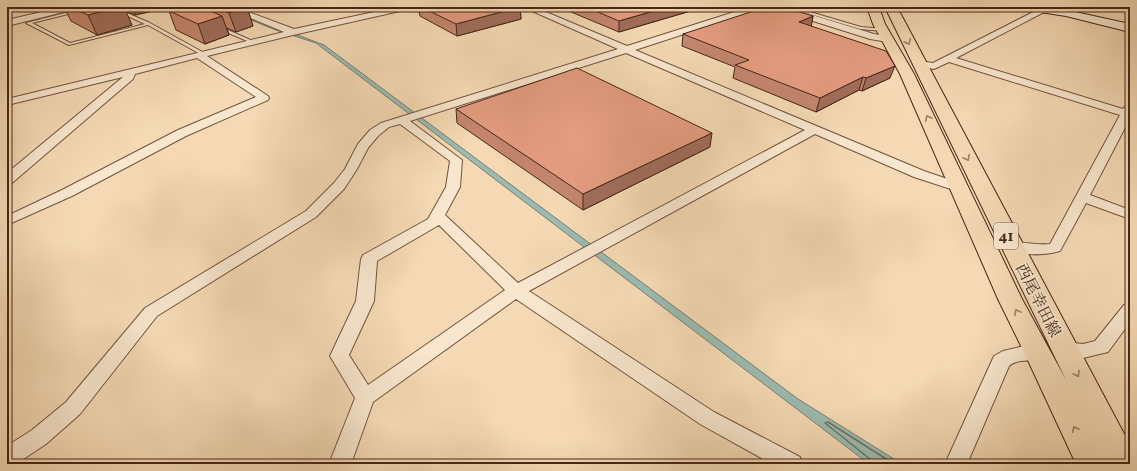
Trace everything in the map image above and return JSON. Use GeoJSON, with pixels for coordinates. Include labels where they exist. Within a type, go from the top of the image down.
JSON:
{"type":"FeatureCollection","features":[{"type":"Feature","properties":{"kind":"main road","name":"西尾幸田線"},"geometry":{"type":"LineString","coordinates":[[873,7],[879,24],[908,74],[1010,299],[1039,354],[1092,464]]}},
{"type":"Feature","properties":{"kind":"main road","name":"西尾幸田線"},"geometry":{"type":"LineString","coordinates":[[891,7],[1123,464]]}},
{"type":"Feature","properties":{"kind":"street"},"geometry":{"type":"LineString","coordinates":[[7,8],[12,7]]}},
{"type":"Feature","properties":{"kind":"street"},"geometry":{"type":"LineString","coordinates":[[7,23],[73,7]]}},
{"type":"Feature","properties":{"kind":"street"},"geometry":{"type":"LineString","coordinates":[[228,7],[293,32]]}},
{"type":"Feature","properties":{"kind":"street"},"geometry":{"type":"LineString","coordinates":[[7,102],[293,32],[409,7]]}},
{"type":"Feature","properties":{"kind":"street"},"geometry":{"type":"LineString","coordinates":[[527,7],[813,130],[919,174],[960,188]]}},
{"type":"Feature","properties":{"kind":"street"},"geometry":{"type":"LineString","coordinates":[[7,458],[39,437],[73,408],[151,312],[310,214],[339,186],[351,169],[362,147],[385,125],[758,7]]}},
{"type":"Feature","properties":{"kind":"street"},"geometry":{"type":"LineString","coordinates":[[778,7],[873,37],[886,34]]}},
{"type":"Feature","properties":{"kind":"street"},"geometry":{"type":"LineString","coordinates":[[1027,7],[1130,28]]}},
{"type":"Feature","properties":{"kind":"street"},"geometry":{"type":"LineString","coordinates":[[1116,7],[1130,10]]}},
{"type":"Feature","properties":{"kind":"street"},"geometry":{"type":"LineString","coordinates":[[919,64],[934,66],[1044,10]]}},
{"type":"Feature","properties":{"kind":"street"},"geometry":{"type":"LineString","coordinates":[[7,221],[68,194],[182,132],[264,98],[202,54]]}},
{"type":"Feature","properties":{"kind":"street"},"geometry":{"type":"LineString","coordinates":[[948,58],[1129,112],[1055,248],[1042,250],[1012,247]]}},
{"type":"Feature","properties":{"kind":"street"},"geometry":{"type":"LineString","coordinates":[[8,179],[129,77],[130,72]]}},
{"type":"Feature","properties":{"kind":"street"},"geometry":{"type":"LineString","coordinates":[[365,397],[339,356],[365,301],[369,259],[434,222],[453,187],[456,160],[402,120]]}},
{"type":"Feature","properties":{"kind":"street"},"geometry":{"type":"LineString","coordinates":[[340,464],[365,397],[516,291],[813,130]]}},
{"type":"Feature","properties":{"kind":"street"},"geometry":{"type":"LineString","coordinates":[[1082,197],[1130,215]]}},
{"type":"Feature","properties":{"kind":"street"},"geometry":{"type":"LineString","coordinates":[[437,216],[516,291],[707,418],[792,464]]}},
{"type":"Feature","properties":{"kind":"street"},"geometry":{"type":"LineString","coordinates":[[1064,349],[1083,351],[1101,347],[1130,309]]}},
{"type":"Feature","properties":{"kind":"street"},"geometry":{"type":"LineString","coordinates":[[956,464],[1001,361],[1006,356],[1017,354],[1039,354]]}},
{"type":"Feature","properties":{"kind":"lane"},"geometry":{"type":"LineString","coordinates":[[94,7],[28,23],[68,44],[149,24]]}},
{"type":"Feature","properties":{"kind":"lane"},"geometry":{"type":"LineString","coordinates":[[110,7],[149,24],[202,54]]}},
{"type":"Feature","properties":{"kind":"lane"},"geometry":{"type":"LineString","coordinates":[[169,7],[191,16]]}},
{"type":"Feature","properties":{"kind":"lane"},"geometry":{"type":"LineString","coordinates":[[790,7],[886,34]]}},
{"type":"Feature","properties":{"kind":"lane"},"geometry":{"type":"LineString","coordinates":[[212,25],[253,42]]}},
{"type":"Feature","properties":{"kind":"water"},"geometry":{"type":"Polygon","coordinates":[[[218,7],[223,7],[324,45],[798,399],[902,464],[869,464],[316,43],[276,30],[218,7]]]}},
{"type":"Feature","properties":{"kind":"building"},"geometry":{"type":"Polygon","coordinates":[[[70,7],[122,7],[88,15],[70,7]]]}},
{"type":"Feature","properties":{"kind":"building"},"geometry":{"type":"Polygon","coordinates":[[[184,7],[201,7],[222,16],[198,24],[169,11],[184,7]]]}},
{"type":"Feature","properties":{"kind":"building"},"geometry":{"type":"Polygon","coordinates":[[[214,7],[247,7],[229,13],[214,7]]]}},
{"type":"Feature","properties":{"kind":"building"},"geometry":{"type":"Polygon","coordinates":[[[421,7],[520,7],[456,24],[421,7]]]}},
{"type":"Feature","properties":{"kind":"building"},"geometry":{"type":"Polygon","coordinates":[[[586,7],[667,7],[619,21],[586,7]]]}},
{"type":"Feature","properties":{"kind":"building"},"geometry":{"type":"Polygon","coordinates":[[[766,7],[783,7],[813,16],[799,22],[886,51],[895,66],[866,78],[863,77],[820,98],[735,65],[749,60],[683,34],[766,7]]]}},
{"type":"Feature","properties":{"kind":"building"},"geometry":{"type":"Polygon","coordinates":[[[577,68],[712,133],[583,194],[456,109],[577,68]]]}}]}
